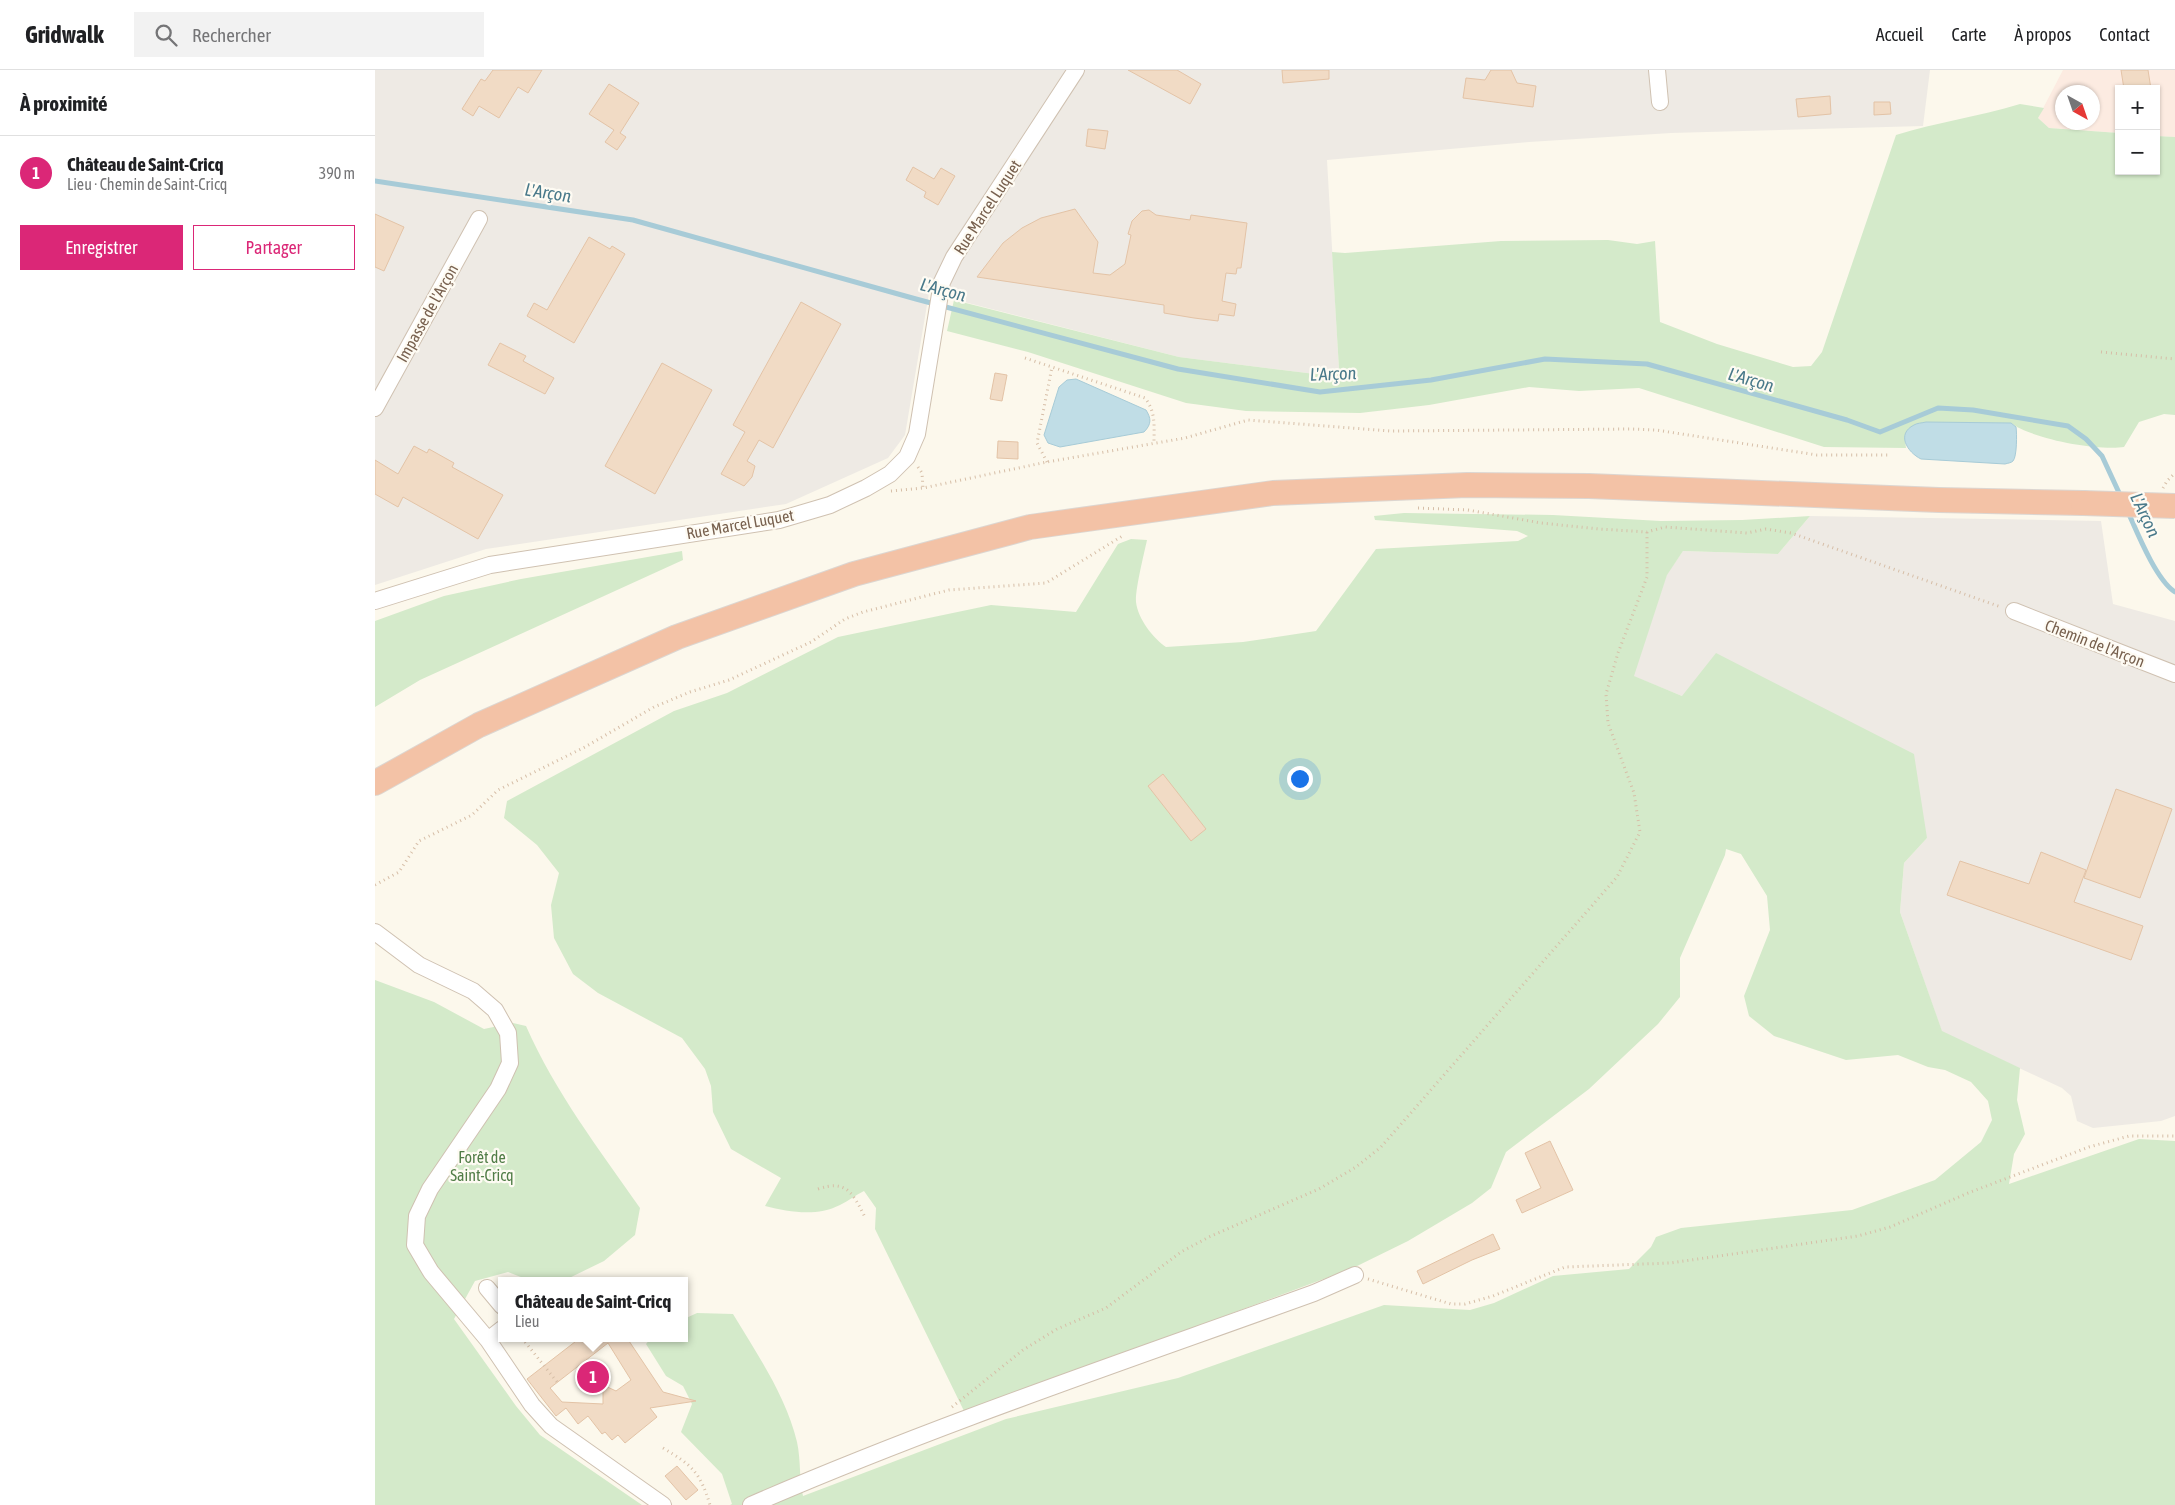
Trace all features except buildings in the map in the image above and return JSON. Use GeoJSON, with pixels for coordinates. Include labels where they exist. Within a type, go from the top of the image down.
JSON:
{"type":"FeatureCollection","features":[{"type":"Feature","properties":{"kind":"highway"},"geometry":{"type":"LineString","coordinates":[[375,783],[479,725],[677,636],[854,574],[1030,527],[1273,493],[1467,485],[1589,486],[1939,500],[2175,506]]}},
{"type":"Feature","properties":{"kind":"street","name":"Rue Marcel Luquet"},"geometry":{"type":"LineString","coordinates":[[375,601],[490,566],[546,555],[779,520],[829,505],[866,488],[890,474],[907,457],[917,434],[942,282],[954,257],[1076,70]]}},
{"type":"Feature","properties":{"kind":"street"},"geometry":{"type":"LineString","coordinates":[[1657,70],[1660,102]]}},
{"type":"Feature","properties":{"kind":"street","name":"Impasse de l'Arçon"},"geometry":{"type":"LineString","coordinates":[[375,408],[479,219]]}},
{"type":"Feature","properties":{"kind":"street","name":"Chemin de l'Arçon"},"geometry":{"type":"LineString","coordinates":[[2014,612],[2175,674]]}},
{"type":"Feature","properties":{"kind":"street"},"geometry":{"type":"LineString","coordinates":[[375,932],[419,965],[473,991],[495,1010],[508,1033],[510,1063],[498,1089],[430,1189],[417,1216],[415,1245],[431,1272],[488,1340],[532,1405],[551,1426],[663,1505]]}},
{"type":"Feature","properties":{"kind":"street"},"geometry":{"type":"LineString","coordinates":[[751,1505],[811,1479],[957,1423],[1314,1293],[1355,1275]]}},
{"type":"Feature","properties":{"kind":"street"},"geometry":{"type":"LineString","coordinates":[[487,1288],[498,1301]]}},
{"type":"Feature","properties":{"kind":"street"},"geometry":{"type":"LineString","coordinates":[[488,1340],[498,1331]]}},
{"type":"Feature","properties":{"kind":"path"},"geometry":{"type":"LineString","coordinates":[[2101,352],[2175,359]]}},
{"type":"Feature","properties":{"kind":"path"},"geometry":{"type":"LineString","coordinates":[[1025,358],[1145,398],[1152,408],[1154,416],[1154,443]]}},
{"type":"Feature","properties":{"kind":"path"},"geometry":{"type":"LineString","coordinates":[[1047,462],[1037,443],[1052,367]]}},
{"type":"Feature","properties":{"kind":"path"},"geometry":{"type":"LineString","coordinates":[[866,488],[895,492],[923,488],[1047,462],[1185,438],[1248,420],[1390,431],[1656,430],[1817,455],[1891,455]]}},
{"type":"Feature","properties":{"kind":"path"},"geometry":{"type":"LineString","coordinates":[[907,457],[917,465],[922,474],[923,488]]}},
{"type":"Feature","properties":{"kind":"path"},"geometry":{"type":"LineString","coordinates":[[1413,508],[1468,510],[1541,522],[1647,532],[1665,527],[1747,533],[1766,529],[1791,533],[2014,612]]}},
{"type":"Feature","properties":{"kind":"path"},"geometry":{"type":"LineString","coordinates":[[375,884],[399,872],[419,841],[472,815],[498,790],[585,748],[654,707],[690,692],[729,680],[811,642],[845,619],[863,612],[949,590],[1046,583],[1058,577],[1115,538],[1129,532]]}},
{"type":"Feature","properties":{"kind":"path"},"geometry":{"type":"LineString","coordinates":[[951,1407],[1023,1350],[1057,1329],[1106,1308],[1181,1252],[1209,1237],[1319,1189],[1356,1168],[1381,1147],[1617,877],[1640,832],[1633,793],[1608,723],[1606,694],[1617,653],[1647,577],[1647,532]]}},
{"type":"Feature","properties":{"kind":"path"},"geometry":{"type":"LineString","coordinates":[[1355,1275],[1451,1304],[1465,1304],[1493,1296],[1565,1267],[1670,1263],[1858,1236],[1890,1227],[1968,1193],[2089,1147],[2129,1136],[2175,1136]]}},
{"type":"Feature","properties":{"kind":"path"},"geometry":{"type":"LineString","coordinates":[[818,1189],[829,1185],[844,1187],[854,1195],[865,1217]]}},
{"type":"Feature","properties":{"kind":"path"},"geometry":{"type":"LineString","coordinates":[[525,1342],[557,1382]]}},
{"type":"Feature","properties":{"kind":"path"},"geometry":{"type":"LineString","coordinates":[[663,1448],[683,1460],[694,1471],[703,1482],[710,1505]]}},
{"type":"Feature","properties":{"kind":"shaded area"},"geometry":{"type":"Polygon","coordinates":[[[375,70],[1930,70],[1923,126],[1671,133],[1529,142],[1327,160],[1339,370],[1315,374],[1179,357],[929,293],[905,435],[888,458],[786,504],[486,549],[375,585],[375,70]]]}},
{"type":"Feature","properties":{"kind":"shaded area"},"geometry":{"type":"Polygon","coordinates":[[[2063,70],[2175,70],[2175,137],[2160,136],[2160,85],[2115,85],[2115,133],[2077,130],[2100,130],[2100,85],[2055,85],[2063,70]]]}},
{"type":"Feature","properties":{"kind":"shaded area"},"geometry":{"type":"Polygon","coordinates":[[[2055,85],[2055,128],[2049,128],[2038,118],[2055,85]]]}},
{"type":"Feature","properties":{"kind":"shaded area"},"geometry":{"type":"Polygon","coordinates":[[[1810,516],[2101,521],[2113,604],[2175,621],[2175,1116],[2161,1121],[2093,1128],[2077,1121],[2071,1096],[2062,1088],[1942,1032],[1900,912],[1904,863],[1927,838],[1682,696],[1633,676],[1667,574],[1683,551],[1778,554],[1810,516]]]}},
{"type":"Feature","properties":{"kind":"green space"},"geometry":{"type":"Polygon","coordinates":[[[2020,104],[2044,108],[2038,118],[2049,128],[2055,130],[2115,133],[2115,175],[2160,175],[2160,136],[2175,137],[2175,415],[2164,414],[2139,422],[2124,447],[2098,447],[2049,439],[2021,429],[2011,423],[1905,440],[1906,448],[1824,447],[1639,388],[1579,391],[1529,387],[1429,405],[1360,413],[1246,411],[1186,403],[1028,352],[947,331],[954,300],[1179,357],[1315,374],[1339,369],[1332,252],[1345,253],[1501,241],[1608,240],[1637,244],[1655,241],[1660,322],[1717,344],[1793,367],[1811,366],[1822,352],[1896,135],[2020,104]]]}},
{"type":"Feature","properties":{"kind":"green space"},"geometry":{"type":"Polygon","coordinates":[[[1404,513],[1553,515],[1661,521],[1742,520],[1810,516],[1778,554],[1683,551],[1667,575],[1634,676],[1682,696],[1716,653],[1914,754],[1927,838],[1904,863],[1900,912],[1942,1031],[2020,1068],[2017,1100],[2025,1134],[2014,1154],[2009,1184],[2139,1139],[2175,1141],[2175,1505],[730,1505],[732,1504],[722,1474],[681,1432],[692,1404],[683,1386],[666,1376],[646,1344],[648,1342],[688,1342],[688,1317],[697,1313],[733,1314],[761,1360],[786,1408],[792,1425],[797,1442],[803,1496],[1006,1419],[1178,1378],[1384,1305],[1470,1310],[1494,1303],[1553,1276],[1629,1269],[1651,1247],[1656,1237],[1681,1228],[1852,1210],[1935,1180],[1981,1142],[1992,1120],[1988,1101],[1971,1082],[1945,1070],[1928,1067],[1898,1055],[1846,1060],[1774,1036],[1749,1016],[1744,996],[1770,930],[1767,896],[1741,854],[1726,849],[1680,958],[1680,997],[1658,1024],[1589,1089],[1506,1152],[1491,1188],[1472,1203],[1408,1241],[1353,1268],[965,1413],[875,1229],[876,1208],[864,1191],[840,1205],[822,1211],[803,1212],[765,1206],[781,1178],[731,1149],[713,1112],[711,1086],[705,1069],[682,1038],[598,993],[573,974],[554,938],[551,905],[559,873],[537,845],[504,818],[507,801],[674,711],[727,693],[838,637],[991,605],[1076,612],[1118,544],[1131,539],[1147,540],[1137,589],[1137,608],[1147,627],[1156,639],[1166,647],[1243,642],[1316,631],[1376,549],[1518,541],[1528,536],[1517,531],[1375,520],[1374,516],[1404,513]]]}},
{"type":"Feature","properties":{"kind":"green space"},"geometry":{"type":"Polygon","coordinates":[[[682,551],[683,560],[420,680],[375,707],[375,621],[444,596],[521,579],[682,551]]]}},
{"type":"Feature","properties":{"kind":"green space","name":"Forêt de Saint-Cricq"},"geometry":{"type":"Polygon","coordinates":[[[375,980],[434,1002],[484,1029],[513,1023],[526,1026],[564,1097],[640,1208],[635,1235],[604,1261],[571,1277],[521,1277],[508,1272],[475,1281],[454,1319],[516,1406],[540,1435],[642,1505],[375,1505],[375,980]]]}},
{"type":"Feature","properties":{"kind":"water"},"geometry":{"type":"Polygon","coordinates":[[[1076,379],[1146,410],[1150,421],[1147,429],[1144,432],[1060,447],[1048,443],[1044,435],[1059,387],[1067,380],[1076,379]]]}},
{"type":"Feature","properties":{"kind":"water"},"geometry":{"type":"Polygon","coordinates":[[[1926,422],[2011,423],[2016,427],[2014,459],[2005,464],[1921,459],[1911,452],[1905,443],[1905,438],[1906,433],[1915,424],[1926,422]]]}},
{"type":"Feature","properties":{"kind":"waterway","name":"L'Arçon"},"geometry":{"type":"LineString","coordinates":[[375,181],[633,220],[916,299],[1178,369],[1320,392],[1431,380],[1545,359],[1647,364],[1847,420],[1880,432],[1938,408],[1973,410],[2068,426],[2086,439],[2102,456],[2121,497]]}},
{"type":"Feature","properties":{"kind":"waterway","name":"L'Arçon"},"geometry":{"type":"LineString","coordinates":[[2128,512],[2154,567],[2168,586],[2175,592]]}},
{"type":"Feature","properties":{"kind":"place","name":"Château de Saint-Cricq"},"geometry":{"type":"Point","coordinates":[593,1377]}}]}
